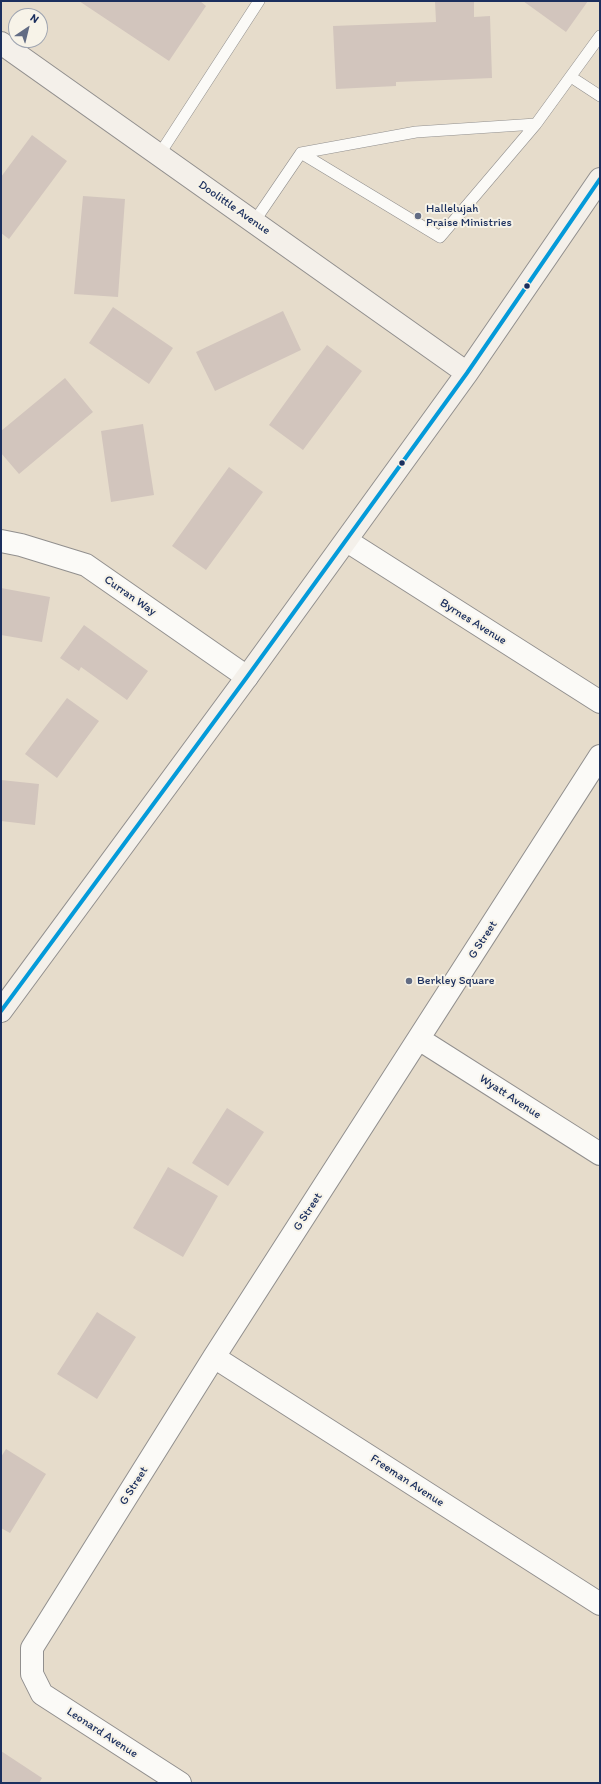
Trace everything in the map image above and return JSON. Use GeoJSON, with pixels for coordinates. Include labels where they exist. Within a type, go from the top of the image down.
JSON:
{"type":"FeatureCollection","features":[{"type":"Feature","properties":{"kind":"street","name":"Doolittle Avenue"},"geometry":{"type":"LineString","coordinates":[[1,43],[467,373]]}},
{"type":"Feature","properties":{"kind":"street"},"geometry":{"type":"LineString","coordinates":[[1,1011],[347,541],[467,373],[600,179]]}},
{"type":"Feature","properties":{"kind":"street","name":"Curran Way"},"geometry":{"type":"LineString","coordinates":[[1,541],[21,544],[86,565],[247,677]]}},
{"type":"Feature","properties":{"kind":"street","name":"Byrnes Avenue"},"geometry":{"type":"LineString","coordinates":[[347,541],[600,702]]}},
{"type":"Feature","properties":{"kind":"street","name":"G Street"},"geometry":{"type":"LineString","coordinates":[[32,1674],[32,1648],[214,1357],[600,756]]}},
{"type":"Feature","properties":{"kind":"street","name":"Wyatt Avenue"},"geometry":{"type":"LineString","coordinates":[[419,1039],[600,1154]]}},
{"type":"Feature","properties":{"kind":"street","name":"Freeman Avenue"},"geometry":{"type":"LineString","coordinates":[[214,1357],[600,1604]]}},
{"type":"Feature","properties":{"kind":"street","name":"Leonard Avenue"},"geometry":{"type":"LineString","coordinates":[[32,1674],[42,1694],[180,1783]]}},
{"type":"Feature","properties":{"kind":"lane"},"geometry":{"type":"LineString","coordinates":[[159,154],[259,1]]}},
{"type":"Feature","properties":{"kind":"lane"},"geometry":{"type":"LineString","coordinates":[[301,153],[440,237],[536,124],[600,36]]}},
{"type":"Feature","properties":{"kind":"lane"},"geometry":{"type":"LineString","coordinates":[[571,77],[600,96]]}},
{"type":"Feature","properties":{"kind":"lane"},"geometry":{"type":"LineString","coordinates":[[254,222],[301,153],[416,132],[536,124]]}},
{"type":"Feature","properties":{"kind":"building"},"geometry":{"type":"Polygon","coordinates":[[[79,1],[200,1],[206,6],[169,61],[79,1]]]}},
{"type":"Feature","properties":{"kind":"building"},"geometry":{"type":"Polygon","coordinates":[[[435,1],[474,1],[474,17],[490,16],[492,78],[396,82],[396,86],[336,89],[333,26],[436,22],[435,1]]]}},
{"type":"Feature","properties":{"kind":"building"},"geometry":{"type":"Polygon","coordinates":[[[523,1],[588,1],[566,32],[523,1]]]}},
{"type":"Feature","properties":{"kind":"building"},"geometry":{"type":"Polygon","coordinates":[[[32,135],[67,161],[9,239],[1,233],[1,177],[32,135]]]}},
{"type":"Feature","properties":{"kind":"building"},"geometry":{"type":"Polygon","coordinates":[[[83,196],[125,199],[118,297],[74,294],[83,196]]]}},
{"type":"Feature","properties":{"kind":"building"},"geometry":{"type":"Polygon","coordinates":[[[113,307],[173,348],[149,384],[89,343],[113,307]]]}},
{"type":"Feature","properties":{"kind":"building"},"geometry":{"type":"Polygon","coordinates":[[[283,311],[301,350],[215,391],[196,352],[283,311]]]}},
{"type":"Feature","properties":{"kind":"building"},"geometry":{"type":"Polygon","coordinates":[[[327,345],[362,371],[303,450],[269,425],[327,345]]]}},
{"type":"Feature","properties":{"kind":"building"},"geometry":{"type":"Polygon","coordinates":[[[65,378],[93,412],[19,474],[1,453],[1,431],[65,378]]]}},
{"type":"Feature","properties":{"kind":"building"},"geometry":{"type":"Polygon","coordinates":[[[143,424],[154,495],[111,502],[101,431],[143,424]]]}},
{"type":"Feature","properties":{"kind":"building"},"geometry":{"type":"Polygon","coordinates":[[[229,467],[263,492],[206,570],[172,546],[229,467]]]}},
{"type":"Feature","properties":{"kind":"building"},"geometry":{"type":"Polygon","coordinates":[[[1,588],[50,597],[42,642],[1,635],[1,588]]]}},
{"type":"Feature","properties":{"kind":"building"},"geometry":{"type":"Polygon","coordinates":[[[84,625],[148,671],[127,700],[81,667],[79,671],[60,658],[84,625]]]}},
{"type":"Feature","properties":{"kind":"building"},"geometry":{"type":"Polygon","coordinates":[[[67,698],[99,721],[57,778],[25,754],[67,698]]]}},
{"type":"Feature","properties":{"kind":"building"},"geometry":{"type":"Polygon","coordinates":[[[1,780],[39,784],[35,825],[1,821],[1,780]]]}},
{"type":"Feature","properties":{"kind":"building"},"geometry":{"type":"Polygon","coordinates":[[[227,1108],[264,1132],[228,1186],[192,1163],[227,1108]]]}},
{"type":"Feature","properties":{"kind":"building"},"geometry":{"type":"Polygon","coordinates":[[[168,1167],[218,1196],[183,1257],[133,1228],[168,1167]]]}},
{"type":"Feature","properties":{"kind":"building"},"geometry":{"type":"Polygon","coordinates":[[[97,1312],[136,1337],[97,1399],[57,1374],[97,1312]]]}},
{"type":"Feature","properties":{"kind":"building"},"geometry":{"type":"Polygon","coordinates":[[[6,1449],[46,1474],[10,1533],[1,1528],[1,1457],[6,1449]]]}},
{"type":"Feature","properties":{"kind":"building"},"geometry":{"type":"Polygon","coordinates":[[[1,1751],[42,1778],[39,1783],[1,1783],[1,1751]]]}},
{"type":"Feature","properties":{"kind":"transit line"},"geometry":{"type":"LineString","coordinates":[[1,1011],[247,677],[467,373],[600,179]]}},
{"type":"Feature","properties":{"kind":"place","name":"Hallelujah Praise Ministries"},"geometry":{"type":"Point","coordinates":[418,216]}},
{"type":"Feature","properties":{"kind":"place","name":"Berkley Square"},"geometry":{"type":"Point","coordinates":[409,981]}}]}
